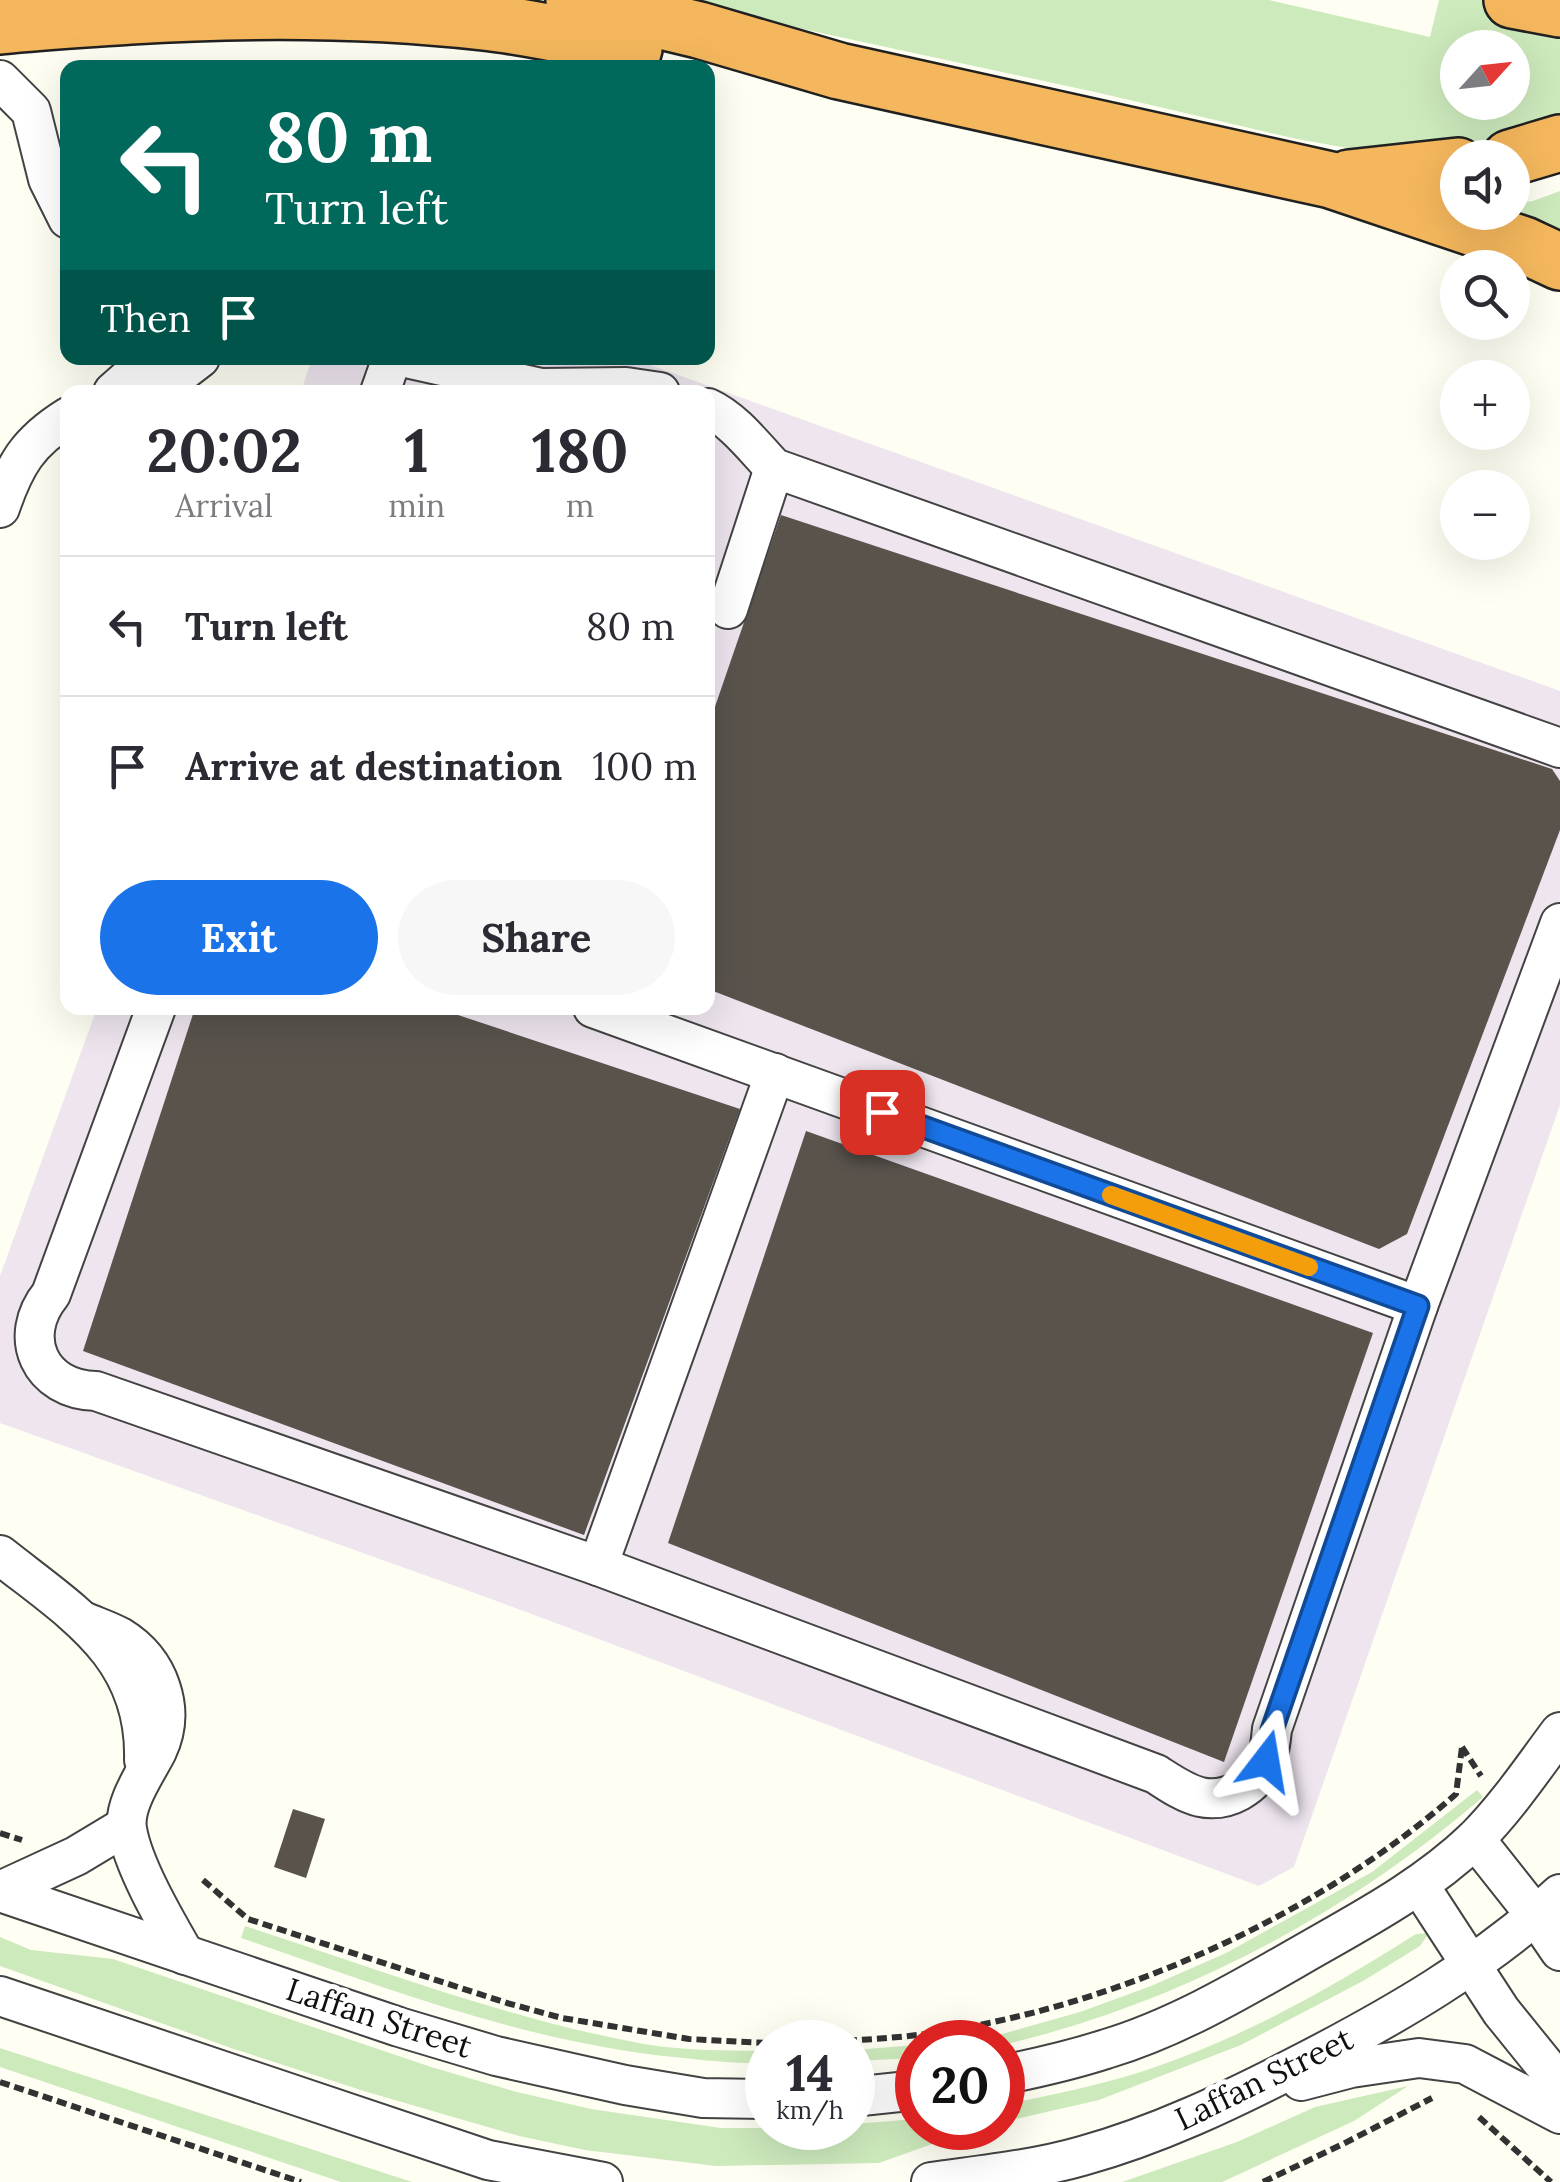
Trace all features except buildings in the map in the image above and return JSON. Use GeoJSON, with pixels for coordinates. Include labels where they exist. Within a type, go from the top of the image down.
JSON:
{"type":"FeatureCollection","features":[{"type":"Feature","properties":{"kind":"highway"},"geometry":{"type":"LineString","coordinates":[[574,0],[699,30],[839,71],[1331,180],[1524,245],[1560,262]]}},
{"type":"Feature","properties":{"kind":"highway"},"geometry":{"type":"LineString","coordinates":[[1512,0],[1560,9]]}},
{"type":"Feature","properties":{"kind":"highway"},"geometry":{"type":"LineString","coordinates":[[0,26],[190,13],[401,16],[486,22],[705,60]]}},
{"type":"Feature","properties":{"kind":"highway"},"geometry":{"type":"LineString","coordinates":[[715,61],[839,71]]}},
{"type":"Feature","properties":{"kind":"highway"},"geometry":{"type":"LineString","coordinates":[[1530,152],[1560,143]]}},
{"type":"Feature","properties":{"kind":"highway"},"geometry":{"type":"LineString","coordinates":[[1331,180],[1440,168]]}},
{"type":"Feature","properties":{"kind":"street"},"geometry":{"type":"LineString","coordinates":[[0,80],[31,111],[48,179],[60,202]]}},
{"type":"Feature","properties":{"kind":"street"},"geometry":{"type":"LineString","coordinates":[[121,385],[138,365]]}},
{"type":"Feature","properties":{"kind":"street"},"geometry":{"type":"LineString","coordinates":[[161,385],[191,365]]}},
{"type":"Feature","properties":{"kind":"street"},"geometry":{"type":"LineString","coordinates":[[438,365],[528,385]]}},
{"type":"Feature","properties":{"kind":"street"},"geometry":{"type":"LineString","coordinates":[[715,412],[774,468],[1558,750]]}},
{"type":"Feature","properties":{"kind":"street"},"geometry":{"type":"LineString","coordinates":[[0,508],[11,475],[28,449],[60,422]]}},
{"type":"Feature","properties":{"kind":"street"},"geometry":{"type":"LineString","coordinates":[[728,608],[774,468]]}},
{"type":"Feature","properties":{"kind":"street"},"geometry":{"type":"LineString","coordinates":[[153,1015],[52,1294],[50,1343],[66,1370],[96,1391],[598,1566],[1156,1774],[1180,1773],[1202,1778],[1235,1768],[1272,1730],[1418,1306],[1560,922]]}},
{"type":"Feature","properties":{"kind":"street"},"geometry":{"type":"LineString","coordinates":[[612,1015],[1418,1306]]}},
{"type":"Feature","properties":{"kind":"street"},"geometry":{"type":"LineString","coordinates":[[598,1566],[774,1073]]}},
{"type":"Feature","properties":{"kind":"street"},"geometry":{"type":"LineString","coordinates":[[0,1555],[85,1622],[114,1655],[133,1691],[141,1717],[143,1772],[126,1826],[152,1892],[185,1954]]}},
{"type":"Feature","properties":{"kind":"street"},"geometry":{"type":"LineString","coordinates":[[1025,2069],[1108,2049],[1169,2024],[1259,1979],[1419,1886],[1475,1839],[1560,1732]]}},
{"type":"Feature","properties":{"kind":"street"},"geometry":{"type":"LineString","coordinates":[[0,1892],[76,1856],[126,1826]]}},
{"type":"Feature","properties":{"kind":"street"},"geometry":{"type":"LineString","coordinates":[[1475,1839],[1548,1905],[1560,1951]]}},
{"type":"Feature","properties":{"kind":"street"},"geometry":{"type":"LineString","coordinates":[[1419,1886],[1502,2010],[1560,2084]]}},
{"type":"Feature","properties":{"kind":"street","name":"Laffan Street"},"geometry":{"type":"LineString","coordinates":[[0,1892],[496,2056],[626,2085],[703,2098],[745,2099]]}},
{"type":"Feature","properties":{"kind":"street","name":"Laffan Street"},"geometry":{"type":"LineString","coordinates":[[931,2182],[1080,2157],[1165,2128],[1235,2098],[1352,2038],[1472,1965],[1548,1905]]}},
{"type":"Feature","properties":{"kind":"street"},"geometry":{"type":"LineString","coordinates":[[0,1996],[488,2160],[603,2182]]}},
{"type":"Feature","properties":{"kind":"street"},"geometry":{"type":"LineString","coordinates":[[1235,2098],[1368,2066],[1419,2058],[1465,2064],[1560,2114]]}},
{"type":"Feature","properties":{"kind":"path"},"geometry":{"type":"LineString","coordinates":[[875,2038],[967,2028],[1114,1990],[1210,1948],[1341,1880],[1424,1822],[1456,1794],[1462,1746],[1485,1781]]}},
{"type":"Feature","properties":{"kind":"path"},"geometry":{"type":"LineString","coordinates":[[203,1880],[248,1919],[506,2002],[562,2018],[689,2039],[745,2042]]}},
{"type":"Feature","properties":{"kind":"path"},"geometry":{"type":"LineString","coordinates":[[1263,2182],[1448,2089],[1465,2064]]}},
{"type":"Feature","properties":{"kind":"path"},"geometry":{"type":"LineString","coordinates":[[0,2082],[301,2182]]}},
{"type":"Feature","properties":{"kind":"path"},"geometry":{"type":"LineString","coordinates":[[1478,2116],[1550,2182]]}},
{"type":"Feature","properties":{"kind":"shaded area"},"geometry":{"type":"Polygon","coordinates":[[[310,365],[651,365],[706,385],[303,385],[310,365]]]}},
{"type":"Feature","properties":{"kind":"shaded area"},"geometry":{"type":"Polygon","coordinates":[[[715,388],[1560,691],[1560,1105],[1294,1867],[1259,1886],[483,1596],[0,1423],[0,1276],[94,1015],[715,1015],[715,388]]]}},
{"type":"Feature","properties":{"kind":"green space"},"geometry":{"type":"Polygon","coordinates":[[[668,0],[1269,0],[1430,37],[1439,0],[1560,0],[1560,132],[1525,140],[1440,140],[1440,154],[1398,157],[1297,139],[668,0]]]}},
{"type":"Feature","properties":{"kind":"green space"},"geometry":{"type":"Polygon","coordinates":[[[1560,191],[1560,240],[1530,222],[1533,201],[1560,191]]]}},
{"type":"Feature","properties":{"kind":"green space"},"geometry":{"type":"Polygon","coordinates":[[[1477,1790],[1483,1797],[1374,1880],[1257,1950],[1133,2005],[1025,2039],[1025,2028],[1151,1986],[1226,1953],[1372,1872],[1477,1790]]]}},
{"type":"Feature","properties":{"kind":"green space"},"geometry":{"type":"Polygon","coordinates":[[[245,1926],[543,2021],[659,2046],[745,2051],[745,2063],[626,2051],[514,2027],[241,1938],[245,1926]]]}},
{"type":"Feature","properties":{"kind":"green space"},"geometry":{"type":"Polygon","coordinates":[[[1429,1933],[1420,1946],[1363,1981],[1241,2045],[1099,2100],[1025,2117],[1025,2100],[1120,2078],[1226,2039],[1291,2008],[1416,1934],[1429,1933]]]}},
{"type":"Feature","properties":{"kind":"green space"},"geometry":{"type":"Polygon","coordinates":[[[0,1937],[31,1950],[113,1959],[431,2067],[517,2092],[591,2109],[745,2128],[745,2150],[875,2150],[875,2122],[895,2121],[895,2150],[915,2150],[879,2163],[716,2166],[585,2150],[519,2136],[367,2092],[0,1966],[0,1937]]]}},
{"type":"Feature","properties":{"kind":"green space"},"geometry":{"type":"Polygon","coordinates":[[[895,2047],[895,2059],[875,2060],[875,2048],[895,2047]]]}},
{"type":"Feature","properties":{"kind":"green space"},"geometry":{"type":"Polygon","coordinates":[[[0,2048],[412,2182],[341,2182],[0,2067],[0,2048]]]}},
{"type":"Feature","properties":{"kind":"green space"},"geometry":{"type":"Polygon","coordinates":[[[1408,2086],[1354,2121],[1222,2182],[1122,2182],[1237,2142],[1315,2107],[1408,2086]]]}},
{"type":"Feature","properties":{"kind":"slow traffic"},"geometry":{"type":"LineString","coordinates":[[1111,1195],[1309,1267]]}},
{"type":"Feature","properties":{"kind":"route"},"geometry":{"type":"LineString","coordinates":[[882,1112],[1418,1306],[1272,1730],[1266,1761]]}}]}
